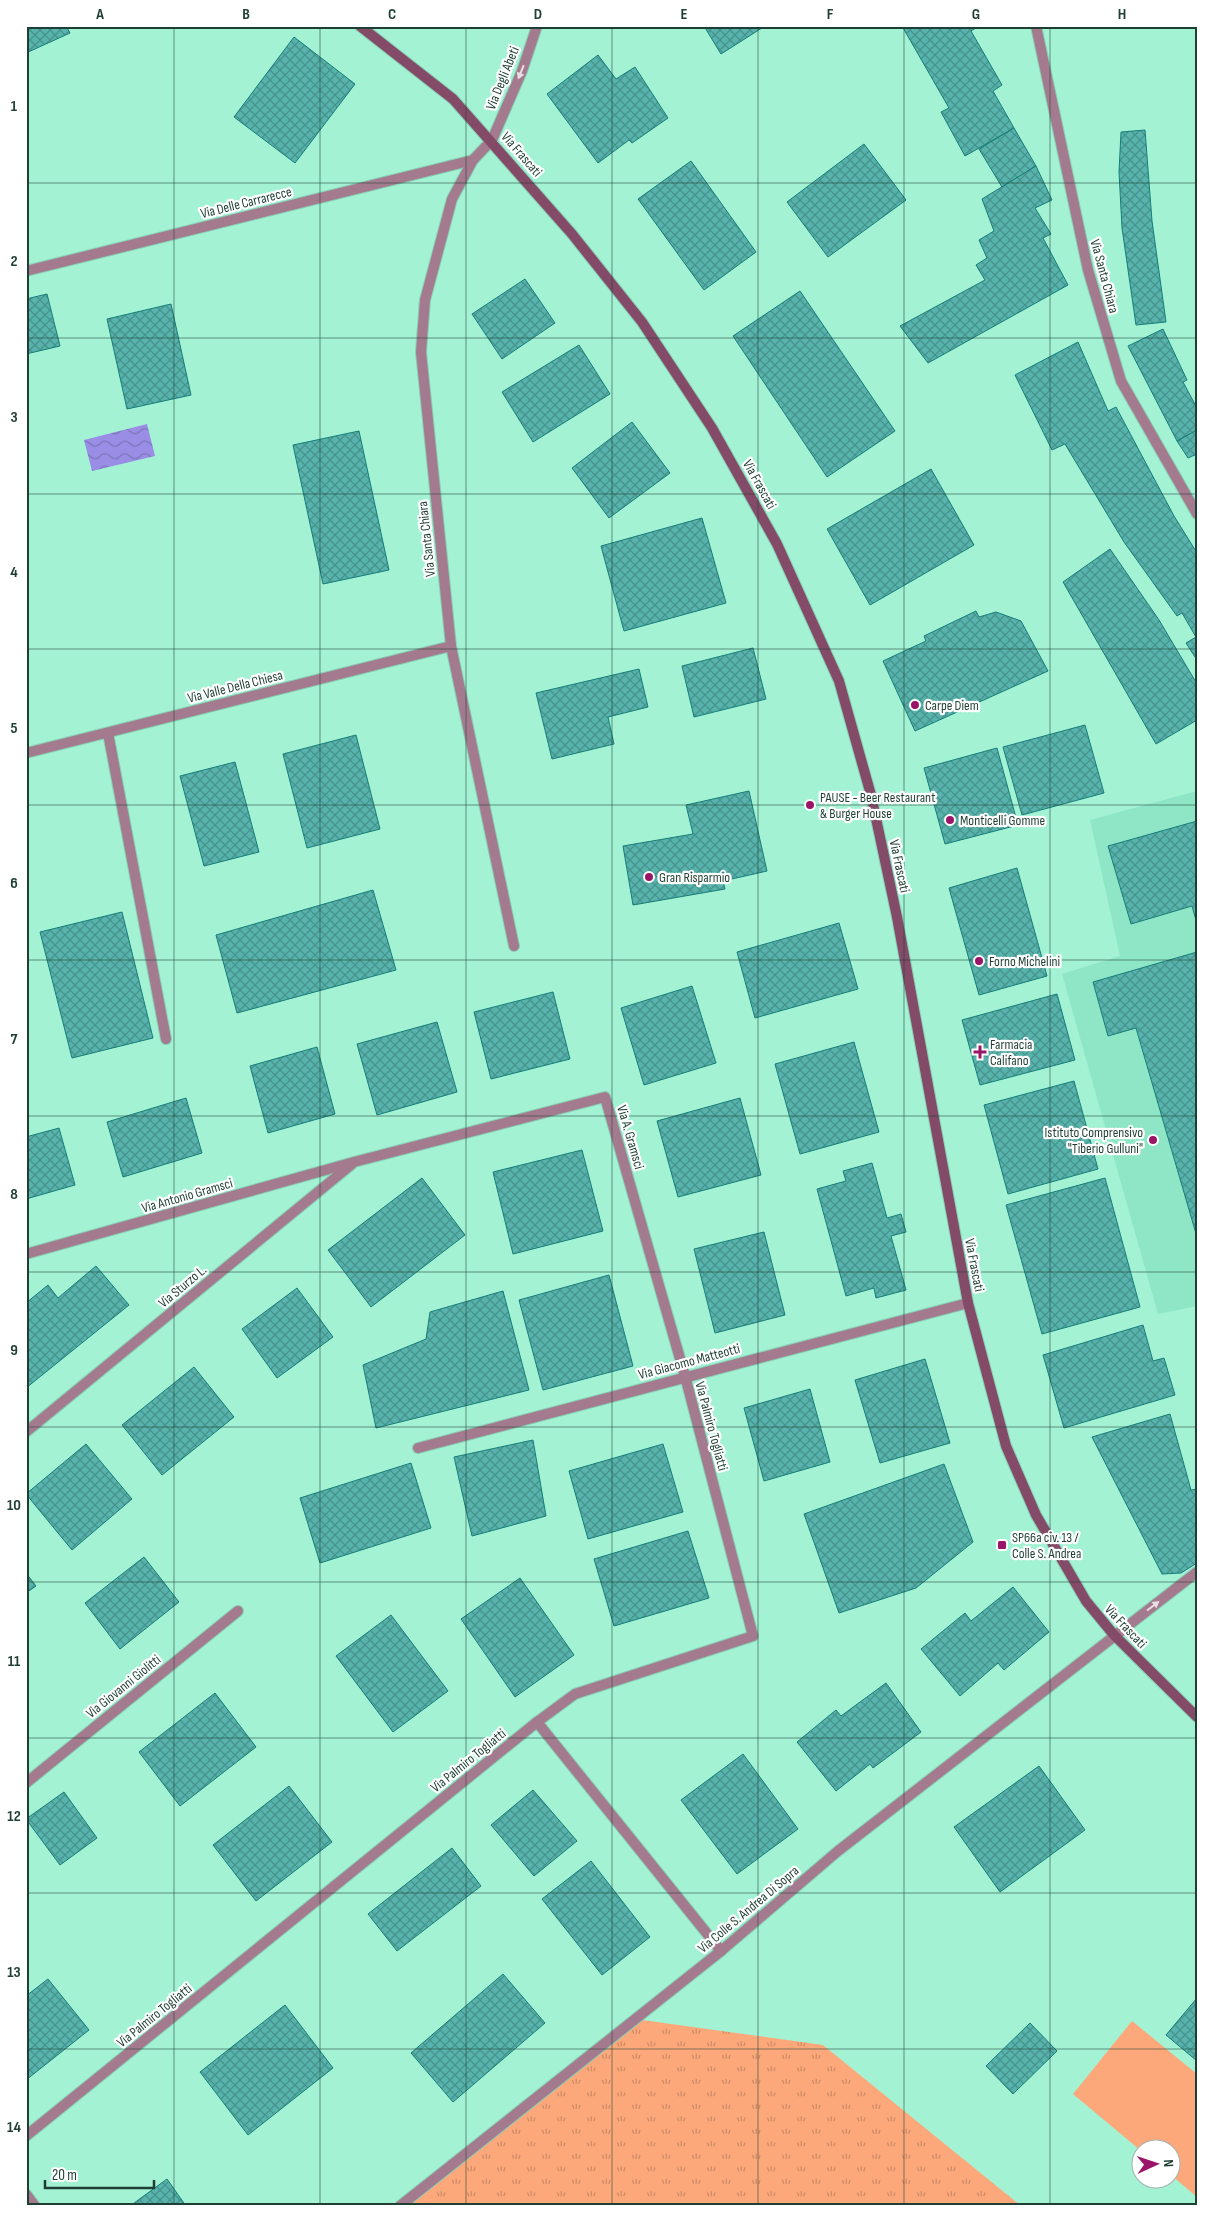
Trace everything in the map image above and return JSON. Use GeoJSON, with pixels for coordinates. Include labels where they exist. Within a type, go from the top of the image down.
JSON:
{"type":"FeatureCollection","features":[{"type":"Feature","properties":{"kind":"street","name":"Via Frascati"},"geometry":{"type":"LineString","coordinates":[[360,26],[453,99],[492,140],[572,234],[642,322],[712,428],[777,544],[839,682],[870,794],[897,917],[968,1303],[1010,1454],[1036,1515],[1086,1602],[1114,1635],[1197,1717]]}},
{"type":"Feature","properties":{"kind":"street","name":"Via Degli Abeti"},"geometry":{"type":"LineString","coordinates":[[492,140],[522,71],[537,26]]}},
{"type":"Feature","properties":{"kind":"street","name":"Via Santa Chiara"},"geometry":{"type":"LineString","coordinates":[[1036,26],[1088,270],[1121,381],[1197,514]]}},
{"type":"Feature","properties":{"kind":"street","name":"Via Santa Chiara"},"geometry":{"type":"LineString","coordinates":[[492,140],[473,160],[457,186],[449,208],[425,300],[421,337],[451,646],[514,946]]}},
{"type":"Feature","properties":{"kind":"street","name":"Via Delle Carrarecce"},"geometry":{"type":"LineString","coordinates":[[26,271],[473,160]]}},
{"type":"Feature","properties":{"kind":"street","name":"Via Valle Della Chiesa"},"geometry":{"type":"LineString","coordinates":[[26,752],[451,646]]}},
{"type":"Feature","properties":{"kind":"street"},"geometry":{"type":"LineString","coordinates":[[108,733],[166,1039]]}},
{"type":"Feature","properties":{"kind":"street","name":"Via A. Gramsci"},"geometry":{"type":"LineString","coordinates":[[354,1162],[606,1097],[685,1376]]}},
{"type":"Feature","properties":{"kind":"street","name":"Via Antonio Gramsci"},"geometry":{"type":"LineString","coordinates":[[26,1254],[354,1162]]}},
{"type":"Feature","properties":{"kind":"street","name":"Via Sturzo L."},"geometry":{"type":"LineString","coordinates":[[26,1432],[354,1162]]}},
{"type":"Feature","properties":{"kind":"street","name":"Via Giacomo Matteotti"},"geometry":{"type":"LineString","coordinates":[[418,1448],[685,1376],[968,1303]]}},
{"type":"Feature","properties":{"kind":"street","name":"Via Palmiro Togliatti"},"geometry":{"type":"LineString","coordinates":[[26,2136],[537,1722],[575,1694],[753,1636],[685,1376]]}},
{"type":"Feature","properties":{"kind":"street","name":"Via Colle S. Andrea Di Sopra"},"geometry":{"type":"LineString","coordinates":[[400,2206],[721,1951],[838,1851],[1197,1572]]}},
{"type":"Feature","properties":{"kind":"street","name":"Via Giovanni Giolitti"},"geometry":{"type":"LineString","coordinates":[[26,1783],[238,1611]]}},
{"type":"Feature","properties":{"kind":"street"},"geometry":{"type":"LineString","coordinates":[[537,1722],[721,1951]]}},
{"type":"Feature","properties":{"kind":"street"},"geometry":{"type":"LineString","coordinates":[[26,2194],[35,2206]]}},
{"type":"Feature","properties":{"kind":"shaded area","name":"Istituto Comprensivo \"Tiberio Gulluni\""},"geometry":{"type":"Polygon","coordinates":[[[1197,791],[1197,1306],[1158,1314],[1062,974],[1120,956],[1090,820],[1197,791]]]}},
{"type":"Feature","properties":{"kind":"green space"},"geometry":{"type":"Polygon","coordinates":[[[635,2019],[823,2045],[1021,2206],[400,2206],[635,2019]]]}},
{"type":"Feature","properties":{"kind":"green space"},"geometry":{"type":"Polygon","coordinates":[[[1132,2021],[1197,2074],[1197,2197],[1180,2183],[1180,2140],[1130,2140],[1130,2142],[1073,2094],[1132,2021]]]}},
{"type":"Feature","properties":{"kind":"water"},"geometry":{"type":"Polygon","coordinates":[[[147,424],[155,456],[92,471],[84,440],[147,424]]]}},
{"type":"Feature","properties":{"kind":"building"},"geometry":{"type":"Polygon","coordinates":[[[26,26],[66,26],[70,33],[26,53],[26,26]]]}},
{"type":"Feature","properties":{"kind":"building"},"geometry":{"type":"Polygon","coordinates":[[[704,26],[765,26],[721,54],[704,26]]]}},
{"type":"Feature","properties":{"kind":"building"},"geometry":{"type":"Polygon","coordinates":[[[902,26],[979,26],[971,31],[1002,85],[993,91],[1014,128],[965,156],[941,112],[949,108],[902,26]]]}},
{"type":"Feature","properties":{"kind":"building"},"geometry":{"type":"Polygon","coordinates":[[[294,37],[355,84],[295,163],[234,117],[294,37]]]}},
{"type":"Feature","properties":{"kind":"building"},"geometry":{"type":"Polygon","coordinates":[[[598,55],[616,79],[635,67],[668,118],[632,143],[629,140],[598,163],[547,94],[598,55]]]}},
{"type":"Feature","properties":{"kind":"building"},"geometry":{"type":"Polygon","coordinates":[[[1014,128],[1036,166],[1002,187],[979,149],[1014,128]]]}},
{"type":"Feature","properties":{"kind":"building"},"geometry":{"type":"Polygon","coordinates":[[[1145,130],[1152,221],[1166,322],[1136,325],[1122,228],[1119,172],[1121,132],[1145,130]]]}},
{"type":"Feature","properties":{"kind":"building"},"geometry":{"type":"Polygon","coordinates":[[[864,144],[906,200],[828,257],[787,202],[864,144]]]}},
{"type":"Feature","properties":{"kind":"building"},"geometry":{"type":"Polygon","coordinates":[[[691,161],[756,252],[704,290],[638,199],[691,161]]]}},
{"type":"Feature","properties":{"kind":"building"},"geometry":{"type":"Polygon","coordinates":[[[1036,166],[1052,200],[1035,208],[1051,234],[1043,238],[1068,285],[928,363],[900,326],[985,280],[976,265],[987,258],[979,240],[994,231],[982,199],[1036,166]]]}},
{"type":"Feature","properties":{"kind":"building"},"geometry":{"type":"Polygon","coordinates":[[[525,279],[555,323],[502,359],[472,314],[525,279]]]}},
{"type":"Feature","properties":{"kind":"building"},"geometry":{"type":"Polygon","coordinates":[[[800,291],[895,431],[827,477],[733,336],[800,291]]]}},
{"type":"Feature","properties":{"kind":"building"},"geometry":{"type":"Polygon","coordinates":[[[47,294],[60,346],[26,354],[26,299],[47,294]]]}},
{"type":"Feature","properties":{"kind":"building"},"geometry":{"type":"Polygon","coordinates":[[[171,304],[191,395],[127,409],[107,319],[171,304]]]}},
{"type":"Feature","properties":{"kind":"building"},"geometry":{"type":"Polygon","coordinates":[[[1163,329],[1187,380],[1183,382],[1197,408],[1197,430],[1177,441],[1128,346],[1163,329]]]}},
{"type":"Feature","properties":{"kind":"building"},"geometry":{"type":"Polygon","coordinates":[[[1078,342],[1108,411],[1116,407],[1174,516],[1197,553],[1197,660],[1186,643],[1196,637],[1182,613],[1177,616],[1124,542],[1065,444],[1052,450],[1015,375],[1078,342]]]}},
{"type":"Feature","properties":{"kind":"building"},"geometry":{"type":"Polygon","coordinates":[[[579,345],[610,394],[533,442],[502,392],[579,345]]]}},
{"type":"Feature","properties":{"kind":"building"},"geometry":{"type":"Polygon","coordinates":[[[632,422],[670,473],[609,518],[572,468],[632,422]]]}},
{"type":"Feature","properties":{"kind":"building"},"geometry":{"type":"Polygon","coordinates":[[[1197,430],[1197,454],[1188,458],[1177,441],[1197,430]]]}},
{"type":"Feature","properties":{"kind":"building"},"geometry":{"type":"Polygon","coordinates":[[[359,431],[389,570],[323,584],[293,445],[359,431]]]}},
{"type":"Feature","properties":{"kind":"building"},"geometry":{"type":"Polygon","coordinates":[[[931,469],[974,545],[870,605],[827,529],[931,469]]]}},
{"type":"Feature","properties":{"kind":"building"},"geometry":{"type":"Polygon","coordinates":[[[702,518],[726,603],[624,631],[601,546],[702,518]]]}},
{"type":"Feature","properties":{"kind":"building"},"geometry":{"type":"Polygon","coordinates":[[[1110,549],[1159,620],[1197,684],[1197,720],[1156,744],[1063,582],[1110,549]]]}},
{"type":"Feature","properties":{"kind":"building"},"geometry":{"type":"Polygon","coordinates":[[[976,611],[979,617],[996,612],[1021,621],[1048,671],[915,731],[883,661],[926,641],[924,636],[976,611]]]}},
{"type":"Feature","properties":{"kind":"building"},"geometry":{"type":"Polygon","coordinates":[[[753,648],[766,699],[694,717],[682,666],[753,648]]]}},
{"type":"Feature","properties":{"kind":"building"},"geometry":{"type":"Polygon","coordinates":[[[639,669],[648,707],[608,717],[614,744],[552,759],[536,693],[639,669]]]}},
{"type":"Feature","properties":{"kind":"building"},"geometry":{"type":"Polygon","coordinates":[[[1085,725],[1104,793],[1022,815],[1003,747],[1085,725]]]}},
{"type":"Feature","properties":{"kind":"building"},"geometry":{"type":"Polygon","coordinates":[[[356,735],[380,829],[307,848],[283,754],[356,735]]]}},
{"type":"Feature","properties":{"kind":"building"},"geometry":{"type":"Polygon","coordinates":[[[997,748],[1018,825],[945,844],[924,768],[997,748]]]}},
{"type":"Feature","properties":{"kind":"building"},"geometry":{"type":"Polygon","coordinates":[[[235,762],[259,852],[204,866],[180,776],[235,762]]]}},
{"type":"Feature","properties":{"kind":"building"},"geometry":{"type":"Polygon","coordinates":[[[749,791],[767,871],[723,881],[725,889],[633,905],[623,846],[693,834],[686,805],[749,791]]]}},
{"type":"Feature","properties":{"kind":"building"},"geometry":{"type":"Polygon","coordinates":[[[1197,821],[1197,924],[1192,906],[1131,924],[1108,846],[1197,821]]]}},
{"type":"Feature","properties":{"kind":"building"},"geometry":{"type":"Polygon","coordinates":[[[1017,868],[1047,976],[979,995],[949,888],[1017,868]]]}},
{"type":"Feature","properties":{"kind":"building"},"geometry":{"type":"Polygon","coordinates":[[[373,890],[396,970],[237,1013],[216,935],[373,890]]]}},
{"type":"Feature","properties":{"kind":"building"},"geometry":{"type":"Polygon","coordinates":[[[122,912],[153,1038],[72,1058],[40,932],[122,912]]]}},
{"type":"Feature","properties":{"kind":"building"},"geometry":{"type":"Polygon","coordinates":[[[839,923],[858,989],[755,1018],[737,952],[839,923]]]}},
{"type":"Feature","properties":{"kind":"building"},"geometry":{"type":"Polygon","coordinates":[[[1197,952],[1197,1237],[1136,1028],[1108,1036],[1093,982],[1197,952]]]}},
{"type":"Feature","properties":{"kind":"building"},"geometry":{"type":"Polygon","coordinates":[[[692,986],[716,1063],[644,1085],[621,1008],[692,986]]]}},
{"type":"Feature","properties":{"kind":"building"},"geometry":{"type":"Polygon","coordinates":[[[553,992],[570,1059],[491,1079],[474,1012],[553,992]]]}},
{"type":"Feature","properties":{"kind":"building"},"geometry":{"type":"Polygon","coordinates":[[[1057,994],[1075,1060],[980,1085],[962,1020],[1057,994]]]}},
{"type":"Feature","properties":{"kind":"building"},"geometry":{"type":"Polygon","coordinates":[[[437,1022],[457,1092],[377,1115],[357,1044],[437,1022]]]}},
{"type":"Feature","properties":{"kind":"building"},"geometry":{"type":"Polygon","coordinates":[[[854,1042],[879,1132],[800,1154],[775,1064],[854,1042]]]}},
{"type":"Feature","properties":{"kind":"building"},"geometry":{"type":"Polygon","coordinates":[[[317,1047],[335,1114],[268,1133],[250,1066],[317,1047]]]}},
{"type":"Feature","properties":{"kind":"building"},"geometry":{"type":"Polygon","coordinates":[[[1074,1081],[1098,1169],[1008,1194],[984,1105],[1074,1081]]]}},
{"type":"Feature","properties":{"kind":"building"},"geometry":{"type":"Polygon","coordinates":[[[186,1098],[202,1153],[123,1177],[107,1122],[186,1098]]]}},
{"type":"Feature","properties":{"kind":"building"},"geometry":{"type":"Polygon","coordinates":[[[740,1098],[761,1175],[678,1197],[657,1121],[740,1098]]]}},
{"type":"Feature","properties":{"kind":"building"},"geometry":{"type":"Polygon","coordinates":[[[59,1128],[75,1185],[26,1199],[26,1137],[59,1128]]]}},
{"type":"Feature","properties":{"kind":"building"},"geometry":{"type":"Polygon","coordinates":[[[582,1150],[603,1231],[513,1254],[493,1172],[582,1150]]]}},
{"type":"Feature","properties":{"kind":"building"},"geometry":{"type":"Polygon","coordinates":[[[872,1163],[887,1218],[901,1214],[906,1232],[891,1236],[906,1290],[876,1298],[874,1288],[846,1296],[817,1189],[846,1181],[843,1171],[872,1163]]]}},
{"type":"Feature","properties":{"kind":"building"},"geometry":{"type":"Polygon","coordinates":[[[422,1178],[465,1235],[371,1307],[328,1250],[422,1178]]]}},
{"type":"Feature","properties":{"kind":"building"},"geometry":{"type":"Polygon","coordinates":[[[1105,1178],[1140,1307],[1042,1334],[1006,1205],[1105,1178]]]}},
{"type":"Feature","properties":{"kind":"building"},"geometry":{"type":"Polygon","coordinates":[[[764,1232],[785,1315],[715,1333],[694,1249],[764,1232]]]}},
{"type":"Feature","properties":{"kind":"building"},"geometry":{"type":"Polygon","coordinates":[[[96,1266],[129,1305],[26,1388],[26,1303],[48,1285],[58,1298],[96,1266]]]}},
{"type":"Feature","properties":{"kind":"building"},"geometry":{"type":"Polygon","coordinates":[[[609,1275],[633,1366],[543,1390],[519,1300],[609,1275]]]}},
{"type":"Feature","properties":{"kind":"building"},"geometry":{"type":"Polygon","coordinates":[[[297,1288],[333,1337],[277,1378],[242,1329],[297,1288]]]}},
{"type":"Feature","properties":{"kind":"building"},"geometry":{"type":"Polygon","coordinates":[[[503,1291],[529,1390],[376,1428],[363,1365],[426,1339],[430,1312],[503,1291]]]}},
{"type":"Feature","properties":{"kind":"building"},"geometry":{"type":"Polygon","coordinates":[[[1143,1325],[1153,1361],[1164,1358],[1175,1395],[1064,1428],[1043,1355],[1143,1325]]]}},
{"type":"Feature","properties":{"kind":"building"},"geometry":{"type":"Polygon","coordinates":[[[925,1359],[950,1443],[880,1463],[855,1380],[925,1359]]]}},
{"type":"Feature","properties":{"kind":"building"},"geometry":{"type":"Polygon","coordinates":[[[194,1367],[234,1417],[162,1475],[122,1425],[194,1367]]]}},
{"type":"Feature","properties":{"kind":"building"},"geometry":{"type":"Polygon","coordinates":[[[810,1389],[830,1462],[764,1481],[744,1408],[810,1389]]]}},
{"type":"Feature","properties":{"kind":"building"},"geometry":{"type":"Polygon","coordinates":[[[1170,1414],[1191,1490],[1197,1489],[1197,1563],[1181,1573],[1162,1574],[1092,1437],[1170,1414]]]}},
{"type":"Feature","properties":{"kind":"building"},"geometry":{"type":"Polygon","coordinates":[[[533,1440],[546,1516],[472,1536],[454,1457],[533,1440]]]}},
{"type":"Feature","properties":{"kind":"building"},"geometry":{"type":"Polygon","coordinates":[[[86,1444],[132,1499],[72,1550],[26,1494],[86,1444]]]}},
{"type":"Feature","properties":{"kind":"building"},"geometry":{"type":"Polygon","coordinates":[[[663,1444],[683,1512],[588,1539],[569,1471],[663,1444]]]}},
{"type":"Feature","properties":{"kind":"building"},"geometry":{"type":"Polygon","coordinates":[[[411,1463],[431,1528],[320,1563],[300,1498],[411,1463]]]}},
{"type":"Feature","properties":{"kind":"building"},"geometry":{"type":"Polygon","coordinates":[[[944,1464],[973,1542],[916,1588],[839,1613],[804,1514],[944,1464]]]}},
{"type":"Feature","properties":{"kind":"building"},"geometry":{"type":"Polygon","coordinates":[[[688,1531],[709,1598],[614,1626],[594,1559],[688,1531]]]}},
{"type":"Feature","properties":{"kind":"building"},"geometry":{"type":"Polygon","coordinates":[[[144,1557],[179,1602],[120,1649],[85,1603],[144,1557]]]}},
{"type":"Feature","properties":{"kind":"building"},"geometry":{"type":"Polygon","coordinates":[[[26,1573],[36,1586],[26,1593],[26,1573]]]}},
{"type":"Feature","properties":{"kind":"building"},"geometry":{"type":"Polygon","coordinates":[[[520,1578],[574,1655],[515,1697],[461,1619],[520,1578]]]}},
{"type":"Feature","properties":{"kind":"building"},"geometry":{"type":"Polygon","coordinates":[[[1013,1587],[1049,1632],[1004,1670],[998,1663],[960,1696],[921,1649],[965,1613],[971,1621],[1013,1587]]]}},
{"type":"Feature","properties":{"kind":"building"},"geometry":{"type":"Polygon","coordinates":[[[391,1615],[448,1691],[393,1732],[336,1656],[391,1615]]]}},
{"type":"Feature","properties":{"kind":"building"},"geometry":{"type":"Polygon","coordinates":[[[886,1683],[921,1732],[873,1768],[870,1764],[836,1791],[797,1742],[836,1710],[841,1716],[886,1683]]]}},
{"type":"Feature","properties":{"kind":"building"},"geometry":{"type":"Polygon","coordinates":[[[215,1693],[256,1747],[180,1806],[139,1752],[215,1693]]]}},
{"type":"Feature","properties":{"kind":"building"},"geometry":{"type":"Polygon","coordinates":[[[743,1754],[798,1829],[737,1874],[681,1800],[743,1754]]]}},
{"type":"Feature","properties":{"kind":"building"},"geometry":{"type":"Polygon","coordinates":[[[1039,1766],[1085,1830],[1000,1892],[954,1827],[1039,1766]]]}},
{"type":"Feature","properties":{"kind":"building"},"geometry":{"type":"Polygon","coordinates":[[[289,1786],[332,1842],[256,1901],[213,1845],[289,1786]]]}},
{"type":"Feature","properties":{"kind":"building"},"geometry":{"type":"Polygon","coordinates":[[[533,1790],[577,1841],[534,1876],[491,1825],[533,1790]]]}},
{"type":"Feature","properties":{"kind":"building"},"geometry":{"type":"Polygon","coordinates":[[[64,1792],[97,1838],[60,1865],[26,1819],[64,1792]]]}},
{"type":"Feature","properties":{"kind":"building"},"geometry":{"type":"Polygon","coordinates":[[[452,1848],[481,1886],[397,1951],[368,1914],[452,1848]]]}},
{"type":"Feature","properties":{"kind":"building"},"geometry":{"type":"Polygon","coordinates":[[[591,1861],[650,1937],[602,1975],[542,1899],[591,1861]]]}},
{"type":"Feature","properties":{"kind":"building"},"geometry":{"type":"Polygon","coordinates":[[[503,1974],[545,2023],[453,2102],[411,2053],[503,1974]]]}},
{"type":"Feature","properties":{"kind":"building"},"geometry":{"type":"Polygon","coordinates":[[[48,1979],[89,2030],[26,2080],[26,1996],[48,1979]]]}},
{"type":"Feature","properties":{"kind":"building"},"geometry":{"type":"Polygon","coordinates":[[[1197,1998],[1197,2061],[1166,2035],[1197,1998]]]}},
{"type":"Feature","properties":{"kind":"building"},"geometry":{"type":"Polygon","coordinates":[[[285,2005],[333,2068],[248,2135],[200,2072],[285,2005]]]}},
{"type":"Feature","properties":{"kind":"building"},"geometry":{"type":"Polygon","coordinates":[[[1030,2023],[1057,2051],[1013,2094],[986,2066],[1030,2023]]]}},
{"type":"Feature","properties":{"kind":"building"},"geometry":{"type":"Polygon","coordinates":[[[167,2179],[186,2206],[130,2206],[167,2179]]]}},
{"type":"Feature","properties":{"kind":"place","name":"Carpe Diem"},"geometry":{"type":"Point","coordinates":[915,705]}},
{"type":"Feature","properties":{"kind":"place","name":"PAUSE - Beer Restaurant & Burger House"},"geometry":{"type":"Point","coordinates":[810,805]}},
{"type":"Feature","properties":{"kind":"place","name":"Monticelli Gomme"},"geometry":{"type":"Point","coordinates":[950,820]}},
{"type":"Feature","properties":{"kind":"place","name":"Gran Risparmio"},"geometry":{"type":"Point","coordinates":[649,877]}},
{"type":"Feature","properties":{"kind":"place","name":"Forno Michelini"},"geometry":{"type":"Point","coordinates":[979,961]}},
{"type":"Feature","properties":{"kind":"place","name":"Farmacia Califano"},"geometry":{"type":"Point","coordinates":[980,1052]}},
{"type":"Feature","properties":{"kind":"place","name":"Istituto Comprensivo \"Tiberio Gulluni\""},"geometry":{"type":"Point","coordinates":[1153,1140]}},
{"type":"Feature","properties":{"kind":"place","name":"SP66a civ. 13 / Colle S. Andrea"},"geometry":{"type":"Point","coordinates":[1002,1545]}}]}
